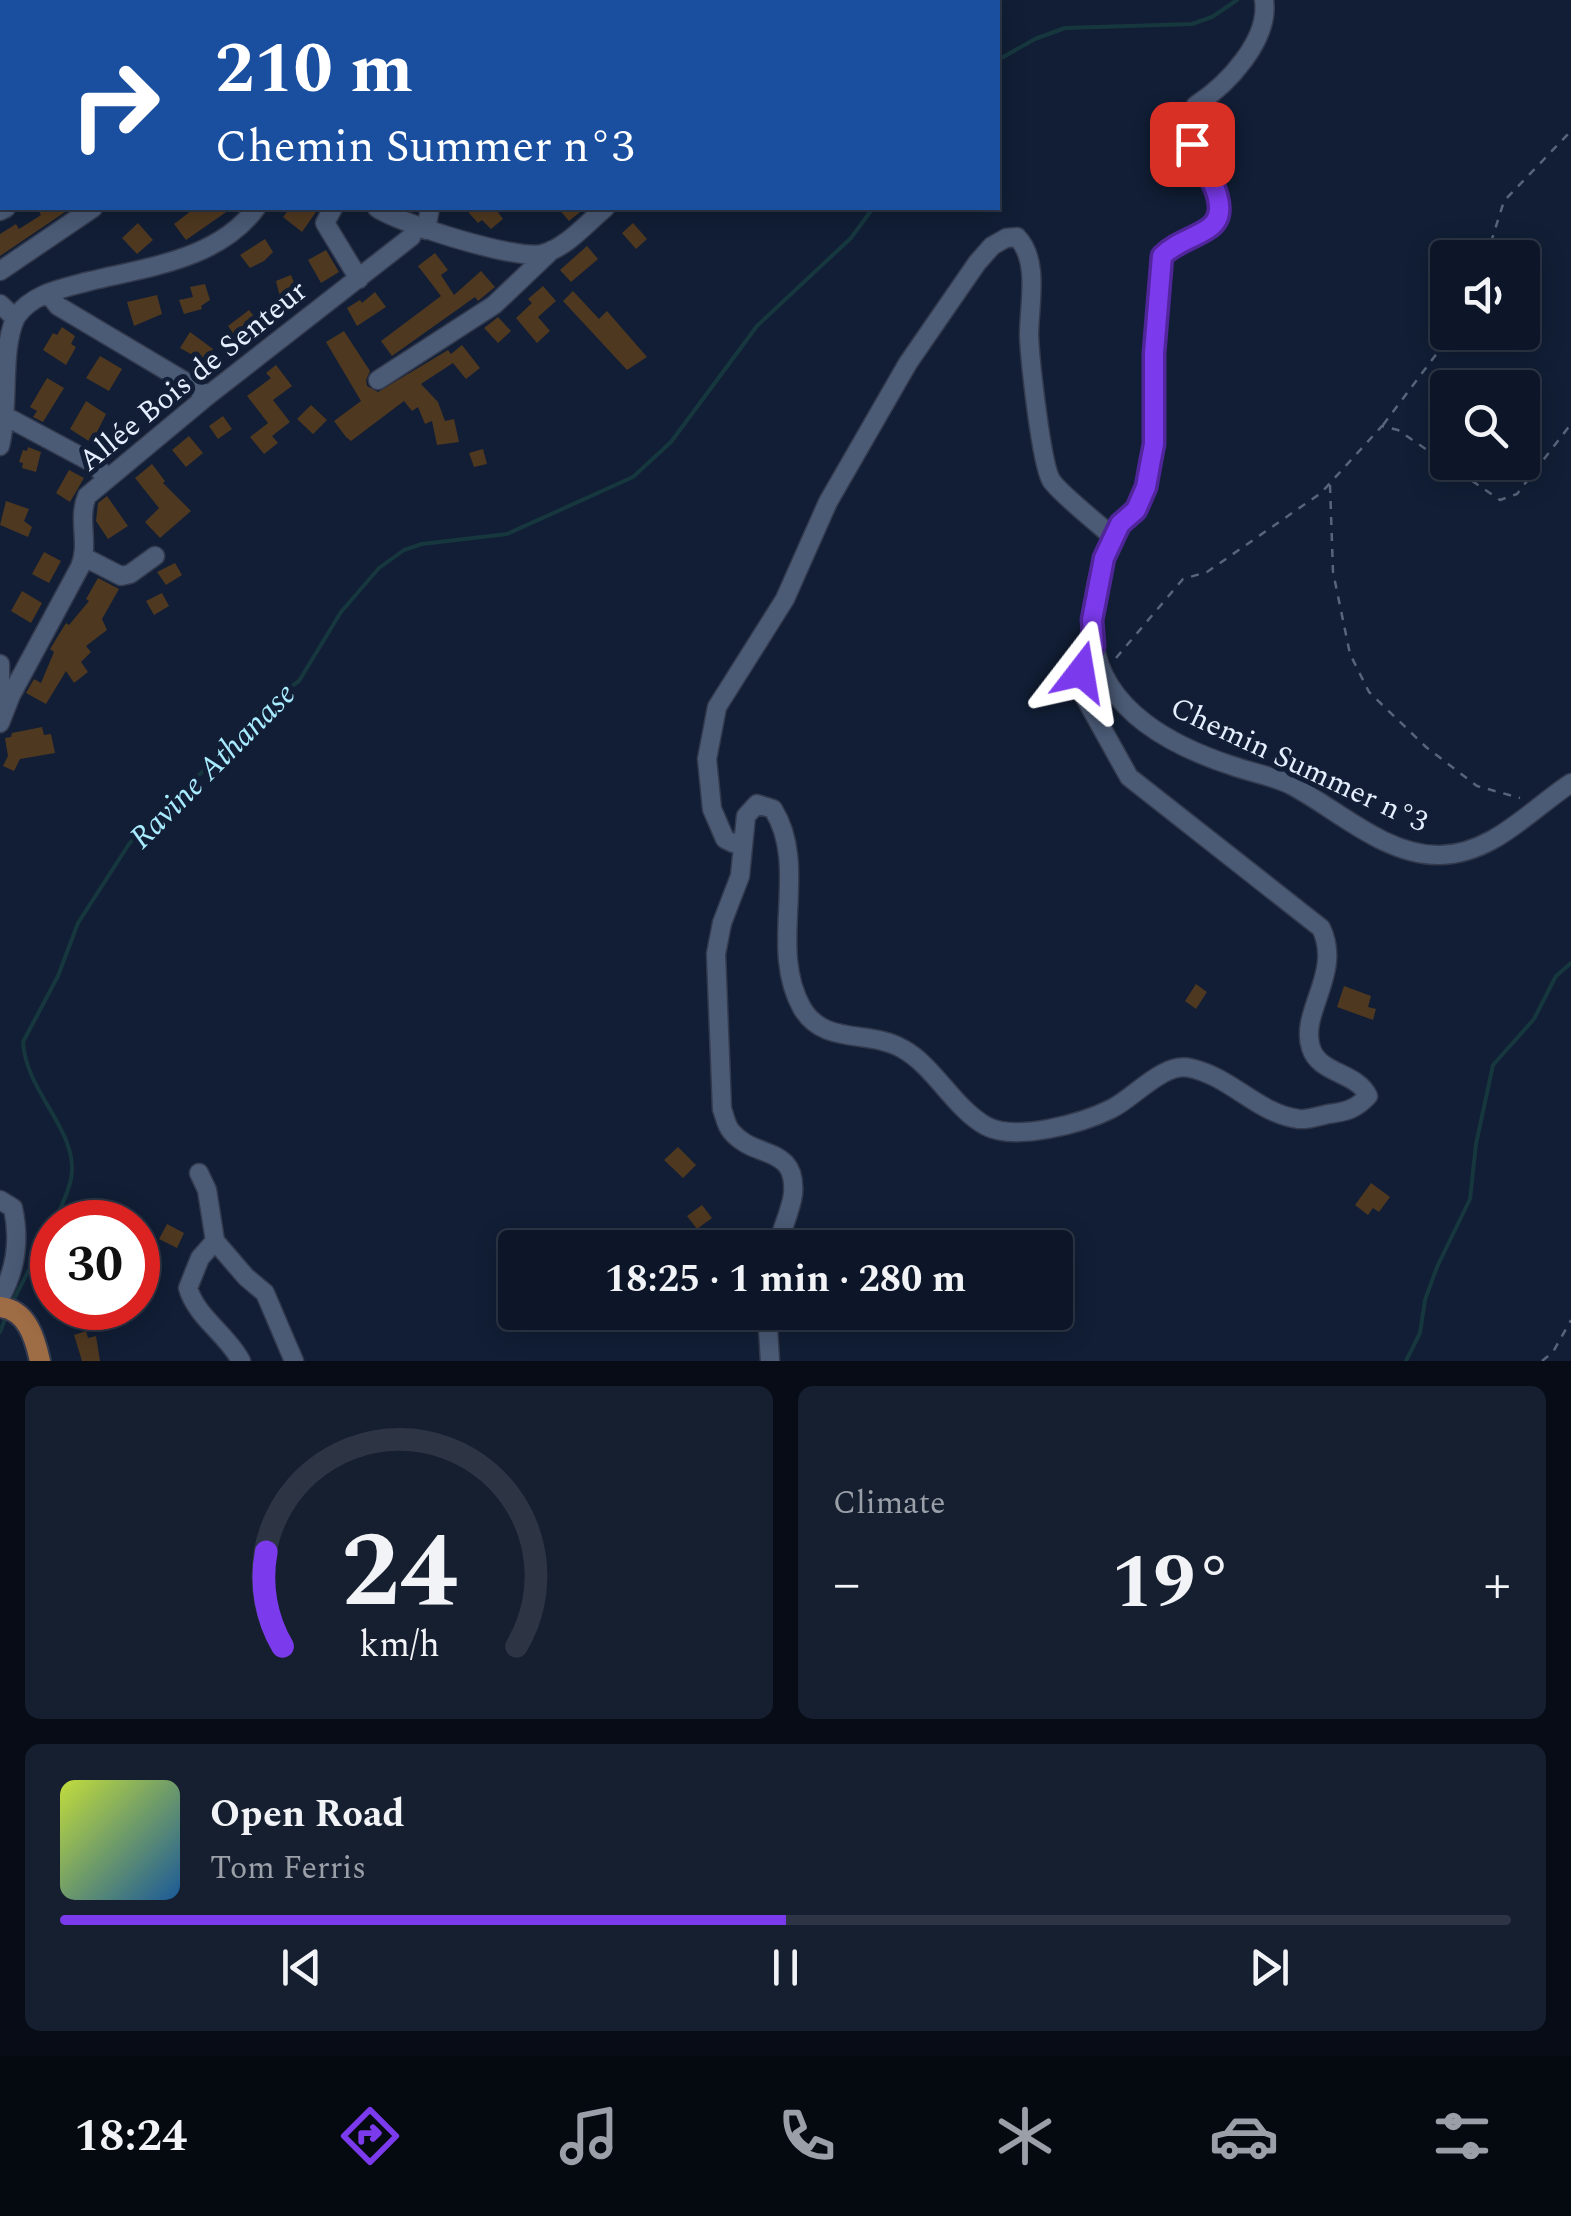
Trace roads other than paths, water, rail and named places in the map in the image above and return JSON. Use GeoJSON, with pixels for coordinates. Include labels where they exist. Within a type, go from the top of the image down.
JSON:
{"type":"FeatureCollection","features":[{"type":"Feature","properties":{"kind":"main road"},"geometry":{"type":"LineString","coordinates":[[0,1307],[18,1314],[27,1326],[40,1361]]}},
{"type":"Feature","properties":{"kind":"street","name":"Chemin Summer n°3"},"geometry":{"type":"LineString","coordinates":[[1264,0],[1266,12],[1260,32],[1248,53],[1214,93],[1196,106],[1190,128],[1192,144],[1220,202],[1220,215],[1214,225],[1176,243],[1162,256],[1154,353],[1154,444],[1146,487],[1136,510],[1120,524],[1104,558],[1092,620],[1094,646],[1114,693],[1156,732],[1213,758],[1289,784],[1384,840],[1418,853],[1442,855],[1497,838],[1571,783]]}},
{"type":"Feature","properties":{"kind":"street"},"geometry":{"type":"LineString","coordinates":[[0,271],[91,210]]}},
{"type":"Feature","properties":{"kind":"street"},"geometry":{"type":"LineString","coordinates":[[0,446],[6,416],[4,346],[15,318],[27,306],[48,293],[198,252],[228,235],[254,210]]}},
{"type":"Feature","properties":{"kind":"street"},"geometry":{"type":"LineString","coordinates":[[332,210],[325,223],[359,279]]}},
{"type":"Feature","properties":{"kind":"street"},"geometry":{"type":"LineString","coordinates":[[380,210],[421,228],[525,254],[539,255],[552,250]]}},
{"type":"Feature","properties":{"kind":"street"},"geometry":{"type":"LineString","coordinates":[[421,228],[429,210]]}},
{"type":"Feature","properties":{"kind":"street"},"geometry":{"type":"LineString","coordinates":[[378,380],[494,305],[552,250],[602,210]]}},
{"type":"Feature","properties":{"kind":"street","name":"Allée Bois de Senteur"},"geometry":{"type":"LineString","coordinates":[[4,690],[84,557],[82,508],[87,496],[421,228]]}},
{"type":"Feature","properties":{"kind":"street"},"geometry":{"type":"LineString","coordinates":[[743,842],[726,839],[712,809],[707,759],[718,708],[785,600],[828,502],[908,363],[977,264],[992,246],[1006,238],[1016,238],[1024,245],[1028,259],[1033,298],[1029,332],[1032,364],[1050,478],[1114,538]]}},
{"type":"Feature","properties":{"kind":"street"},"geometry":{"type":"LineString","coordinates":[[48,293],[58,306],[202,391],[206,397]]}},
{"type":"Feature","properties":{"kind":"street"},"geometry":{"type":"LineString","coordinates":[[0,304],[15,318]]}},
{"type":"Feature","properties":{"kind":"street"},"geometry":{"type":"LineString","coordinates":[[6,416],[93,463],[107,478]]}},
{"type":"Feature","properties":{"kind":"street"},"geometry":{"type":"LineString","coordinates":[[84,557],[121,576],[156,556]]}},
{"type":"Feature","properties":{"kind":"street"},"geometry":{"type":"LineString","coordinates":[[783,1230],[793,1196],[792,1172],[782,1159],[742,1142],[728,1129],[722,1109],[716,954],[722,923],[740,876],[746,816],[757,804],[773,809],[783,824],[789,863],[787,964],[803,1010],[817,1026],[834,1034],[868,1038],[904,1049],[988,1128],[1012,1131],[1062,1127],[1112,1108],[1159,1076],[1184,1066],[1219,1076],[1263,1107],[1300,1119],[1359,1107],[1368,1096],[1362,1085],[1327,1067],[1312,1054],[1308,1039],[1328,960],[1328,942],[1321,928],[1129,778],[1084,696],[1081,672],[1094,646]]}},
{"type":"Feature","properties":{"kind":"street"},"geometry":{"type":"LineString","coordinates":[[0,664],[4,690],[0,724]]}},
{"type":"Feature","properties":{"kind":"street"},"geometry":{"type":"LineString","coordinates":[[199,1174],[207,1190],[215,1241],[246,1277],[266,1293],[294,1361]]}},
{"type":"Feature","properties":{"kind":"street"},"geometry":{"type":"LineString","coordinates":[[0,1200],[13,1208],[15,1265],[0,1298]]}},
{"type":"Feature","properties":{"kind":"street"},"geometry":{"type":"LineString","coordinates":[[215,1241],[200,1258],[188,1288],[198,1308],[233,1346],[241,1361]]}},
{"type":"Feature","properties":{"kind":"street"},"geometry":{"type":"LineString","coordinates":[[768,1330],[770,1361]]}},
{"type":"Feature","properties":{"kind":"waterway","name":"Ravine Athanase"},"geometry":{"type":"LineString","coordinates":[[1000,59],[1065,28],[1192,24],[1212,17],[1237,0]]}},
{"type":"Feature","properties":{"kind":"waterway","name":"Ravine Athanase"},"geometry":{"type":"LineString","coordinates":[[64,1200],[71,1179],[68,1145],[33,1079],[23,1042],[58,976],[78,923],[129,844],[239,738],[262,707],[299,681],[341,612],[379,568],[404,550],[422,544],[507,534],[633,477],[671,442],[757,326],[851,238],[872,210]]}},
{"type":"Feature","properties":{"kind":"waterway"},"geometry":{"type":"LineString","coordinates":[[1406,1361],[1420,1333],[1425,1300],[1437,1267],[1470,1199],[1476,1144],[1493,1065],[1534,1019],[1556,976],[1571,963]]}},
{"type":"Feature","properties":{"kind":"waterway","name":"Ravine Athanase"},"geometry":{"type":"LineString","coordinates":[[13,1301],[30,1268]]}},
{"type":"Feature","properties":{"kind":"waterway","name":"Ravine Athanase"},"geometry":{"type":"LineString","coordinates":[[0,1332],[7,1314]]}}]}
